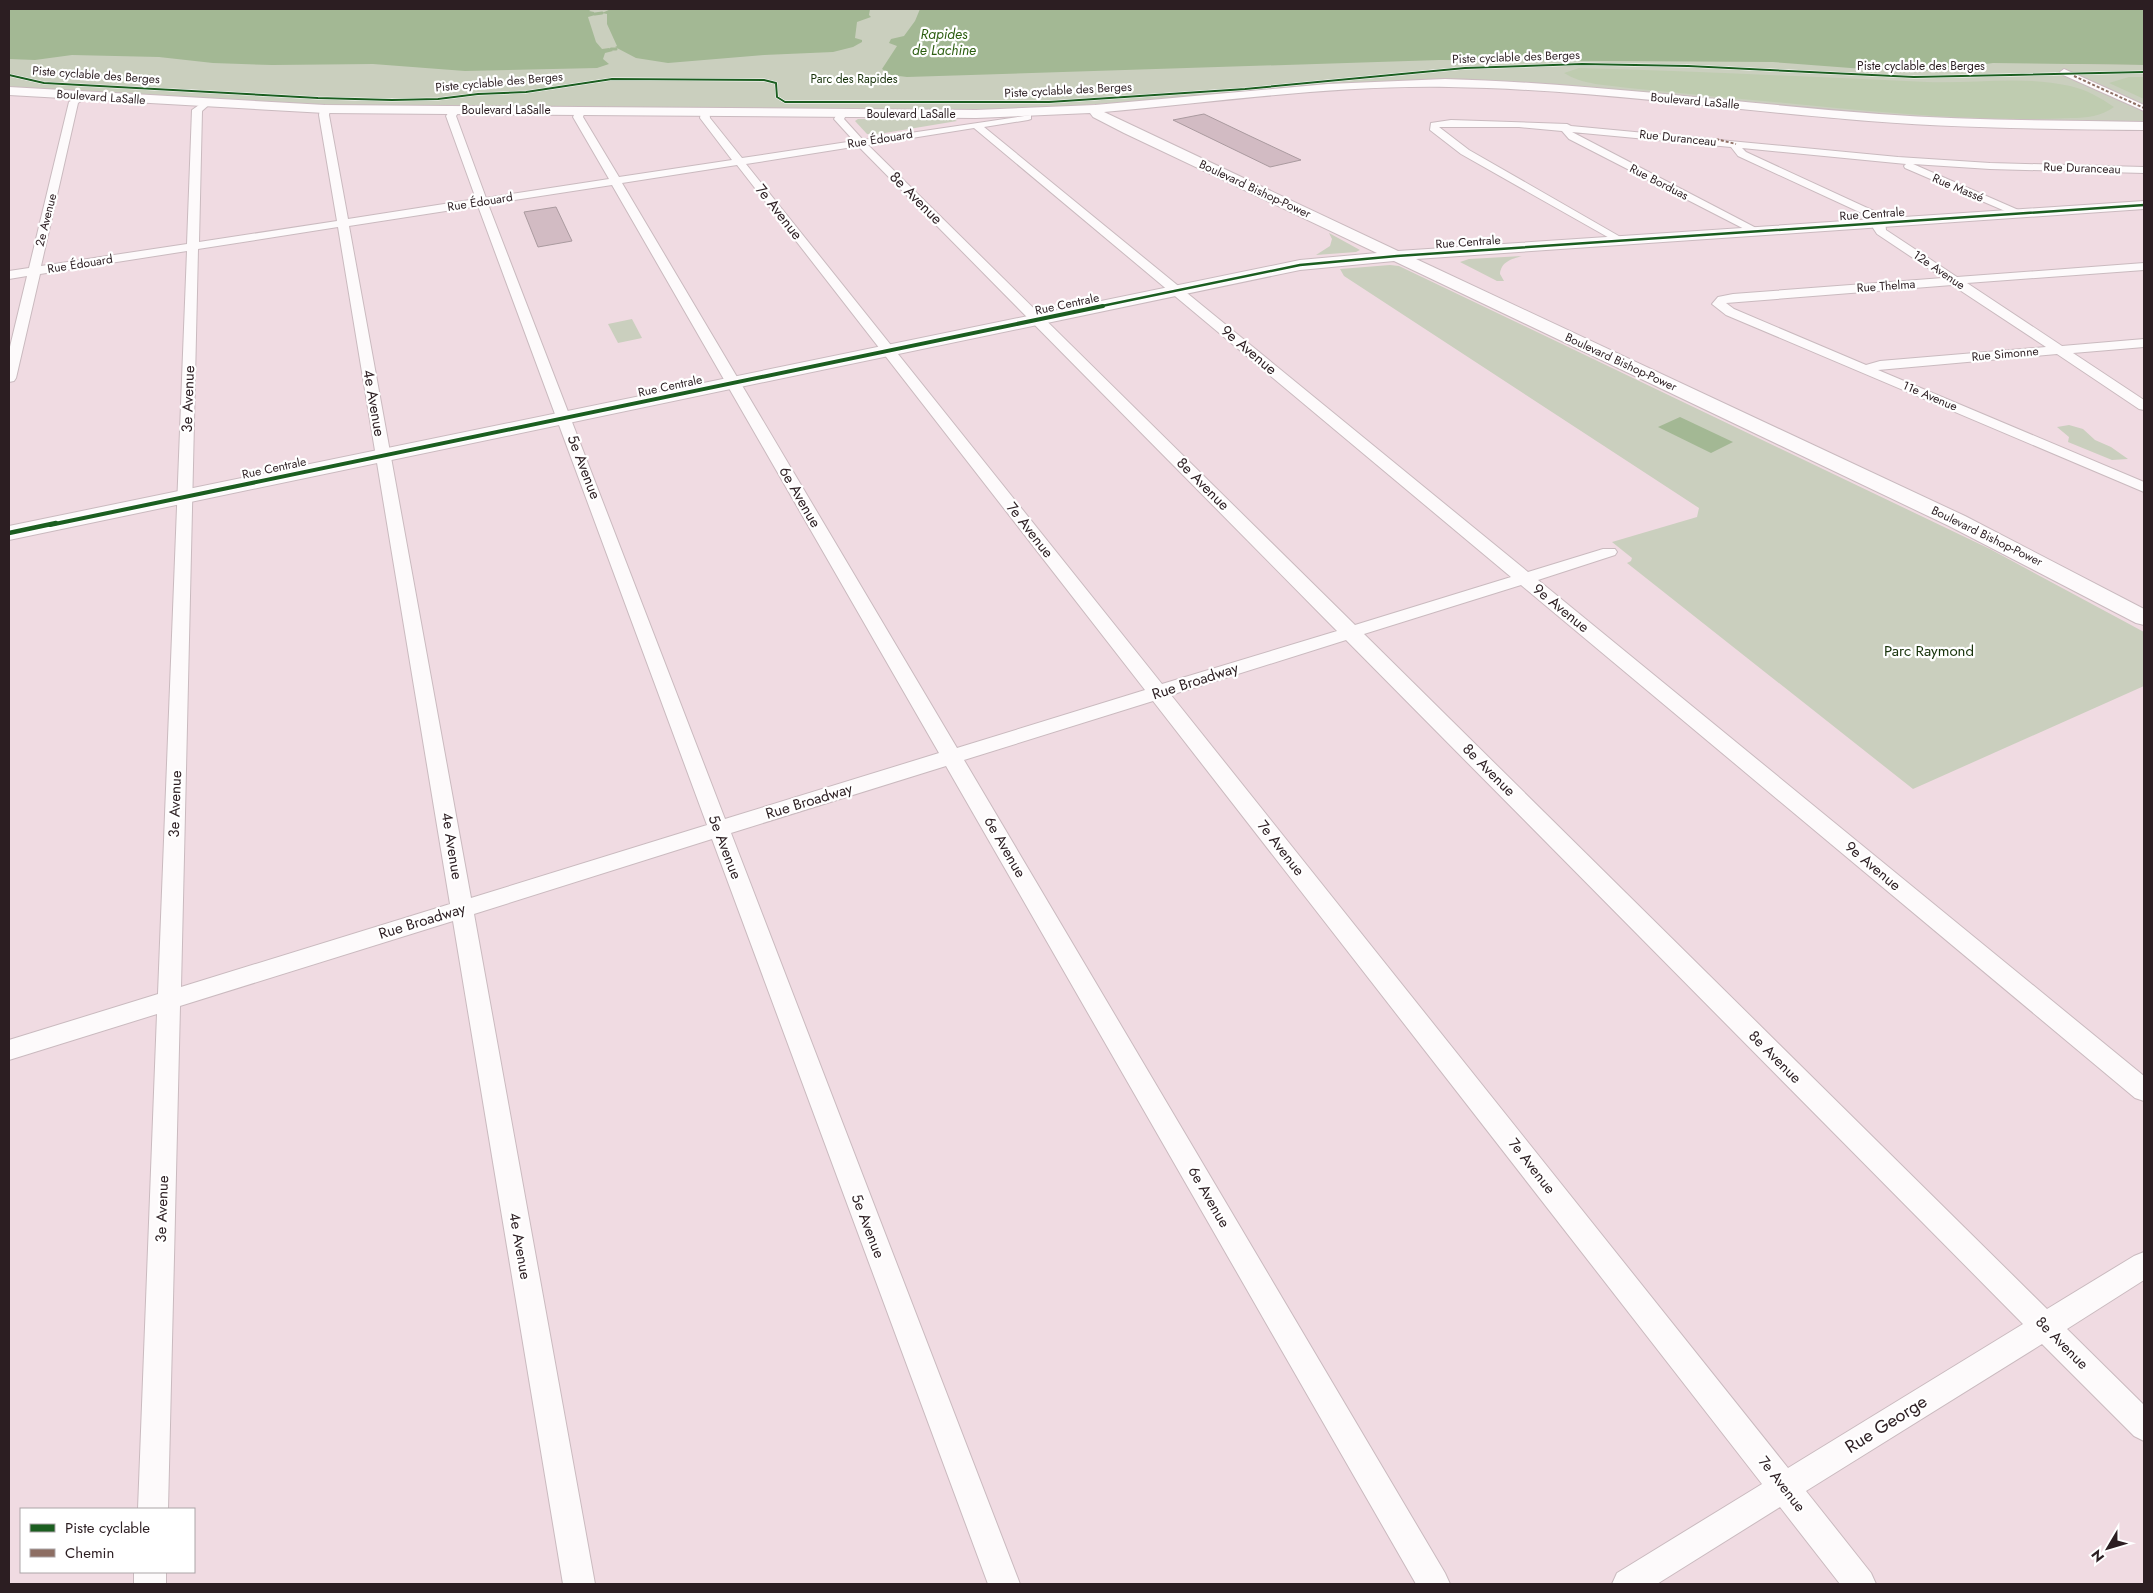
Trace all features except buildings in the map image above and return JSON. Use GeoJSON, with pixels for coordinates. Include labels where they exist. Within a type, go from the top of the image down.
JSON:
{"type":"FeatureCollection","features":[{"type":"Feature","properties":{"kind":"street"},"geometry":{"type":"LineString","coordinates":[[2064,72],[2144,108]]}},
{"type":"Feature","properties":{"kind":"street","name":"Boulevard LaSalle"},"geometry":{"type":"LineString","coordinates":[[1003,114],[1028,117],[1236,95],[1247,96],[1369,86],[1499,84],[1888,118],[2144,126]]}},
{"type":"Feature","properties":{"kind":"street","name":"Boulevard LaSalle"},"geometry":{"type":"LineString","coordinates":[[9,91],[325,109],[1003,114],[1161,106],[1240,99],[1247,96]]}},
{"type":"Feature","properties":{"kind":"street","name":"2e Avenue"},"geometry":{"type":"LineString","coordinates":[[9,378],[74,102],[84,96]]}},
{"type":"Feature","properties":{"kind":"street","name":"3e Avenue"},"geometry":{"type":"LineString","coordinates":[[153,1508],[197,110],[206,103]]}},
{"type":"Feature","properties":{"kind":"street"},"geometry":{"type":"LineString","coordinates":[[1145,122],[1161,106]]}},
{"type":"Feature","properties":{"kind":"street","name":"4e Avenue"},"geometry":{"type":"LineString","coordinates":[[325,109],[324,115],[342,224],[579,1584]]}},
{"type":"Feature","properties":{"kind":"street","name":"Boulevard Bishop-Power"},"geometry":{"type":"LineString","coordinates":[[1101,109],[1145,122],[1422,255],[1947,498],[2081,564]]}},
{"type":"Feature","properties":{"kind":"street","name":"Boulevard Bishop-Power"},"geometry":{"type":"LineString","coordinates":[[1101,109],[1127,130],[1396,244],[1957,521],[2144,618]]}},
{"type":"Feature","properties":{"kind":"street","name":"5e Avenue"},"geometry":{"type":"LineString","coordinates":[[455,110],[451,116],[482,202],[1004,1584]]}},
{"type":"Feature","properties":{"kind":"street","name":"6e Avenue"},"geometry":{"type":"LineString","coordinates":[[580,111],[578,117],[615,181],[1434,1584]]}},
{"type":"Feature","properties":{"kind":"street","name":"7e Avenue"},"geometry":{"type":"LineString","coordinates":[[706,112],[704,117],[1860,1584]]}},
{"type":"Feature","properties":{"kind":"street","name":"8e Avenue"},"geometry":{"type":"LineString","coordinates":[[842,113],[838,119],[2144,1426]]}},
{"type":"Feature","properties":{"kind":"street","name":"Rue Édouard"},"geometry":{"type":"LineString","coordinates":[[951,128],[1003,114]]}},
{"type":"Feature","properties":{"kind":"street"},"geometry":{"type":"LineString","coordinates":[[1048,115],[1090,118],[1127,130]]}},
{"type":"Feature","properties":{"kind":"street","name":"Rue Édouard"},"geometry":{"type":"LineString","coordinates":[[9,276],[1028,117]]}},
{"type":"Feature","properties":{"kind":"street","name":"Rue Duranceau"},"geometry":{"type":"LineString","coordinates":[[1620,242],[1465,152],[1433,128],[1434,126],[1443,123],[1467,123],[1567,128],[1898,160],[1990,166],[2144,170]]}},
{"type":"Feature","properties":{"kind":"street","name":"9e Avenue"},"geometry":{"type":"LineString","coordinates":[[977,126],[2144,1090]]}},
{"type":"Feature","properties":{"kind":"street","name":"Rue Borduas"},"geometry":{"type":"LineString","coordinates":[[1567,128],[1572,137],[1756,232]]}},
{"type":"Feature","properties":{"kind":"street","name":"12e Avenue"},"geometry":{"type":"LineString","coordinates":[[1736,144],[1737,150],[1742,154],[1872,214],[1879,223],[1881,232],[2144,406]]}},
{"type":"Feature","properties":{"kind":"street","name":"Rue Massé"},"geometry":{"type":"LineString","coordinates":[[1898,160],[2019,214]]}},
{"type":"Feature","properties":{"kind":"street","name":"Rue Centrale"},"geometry":{"type":"LineString","coordinates":[[9,533],[1300,266],[1396,244],[1422,255],[2144,205]]}},
{"type":"Feature","properties":{"kind":"street"},"geometry":{"type":"LineString","coordinates":[[1369,230],[1396,244],[1491,251]]}},
{"type":"Feature","properties":{"kind":"street","name":"Rue Thelma"},"geometry":{"type":"LineString","coordinates":[[1719,302],[1733,298],[2144,266]]}},
{"type":"Feature","properties":{"kind":"street","name":"11e Avenue"},"geometry":{"type":"LineString","coordinates":[[1719,302],[1718,304],[1724,309],[2144,487]]}},
{"type":"Feature","properties":{"kind":"street","name":"Rue Simonne"},"geometry":{"type":"LineString","coordinates":[[1867,369],[1880,365],[2144,343]]}},
{"type":"Feature","properties":{"kind":"street","name":"Rue Broadway"},"geometry":{"type":"LineString","coordinates":[[9,1050],[1609,552]]}},
{"type":"Feature","properties":{"kind":"street","name":"Rue George"},"geometry":{"type":"LineString","coordinates":[[1628,1584],[2144,1265]]}},
{"type":"Feature","properties":{"kind":"green space","name":"Parc des Rapides"},"geometry":{"type":"Polygon","coordinates":[[[9,9],[2144,9],[2064,64],[2144,65],[2144,123],[1910,117],[1460,81],[1006,110],[332,105],[9,87],[9,9]]]}},
{"type":"Feature","properties":{"kind":"green space"},"geometry":{"type":"Polygon","coordinates":[[[858,119],[953,119],[957,121],[873,135],[867,134],[855,121],[858,119]]]}},
{"type":"Feature","properties":{"kind":"green space"},"geometry":{"type":"Polygon","coordinates":[[[1329,233],[1360,250],[1356,252],[1316,255],[1330,246],[1332,239],[1329,233]]]}},
{"type":"Feature","properties":{"kind":"green space"},"geometry":{"type":"Polygon","coordinates":[[[1522,256],[1504,264],[1500,274],[1504,281],[1497,281],[1460,262],[1469,259],[1522,256]]]}},
{"type":"Feature","properties":{"kind":"green space","name":"Parc Raymond"},"geometry":{"type":"Polygon","coordinates":[[[1399,266],[1990,549],[2144,632],[2144,686],[1913,789],[1627,563],[1632,558],[1612,542],[1697,517],[1699,508],[1344,276],[1340,269],[1399,266]]]}},
{"type":"Feature","properties":{"kind":"green space"},"geometry":{"type":"Polygon","coordinates":[[[632,319],[642,338],[618,343],[608,324],[632,319]]]}},
{"type":"Feature","properties":{"kind":"green space"},"geometry":{"type":"Polygon","coordinates":[[[2069,425],[2083,429],[2095,440],[2111,447],[2128,459],[2112,460],[2068,442],[2069,437],[2057,427],[2069,425]]]}},
{"type":"Feature","properties":{"kind":"shaded area"},"geometry":{"type":"Polygon","coordinates":[[[1579,68],[1927,82],[2034,81],[2076,87],[2093,94],[2114,107],[2099,114],[2077,118],[1983,118],[1895,113],[1604,85],[1579,80],[1564,73],[1579,68]]]}},
{"type":"Feature","properties":{"kind":"shaded area"},"geometry":{"type":"Polygon","coordinates":[[[2129,77],[2144,77],[2144,99],[2109,83],[2129,77]]]}},
{"type":"Feature","properties":{"kind":"water"},"geometry":{"type":"Polygon","coordinates":[[[9,9],[592,9],[589,11],[594,12],[595,15],[588,17],[596,42],[602,49],[609,48],[613,51],[605,53],[603,59],[609,64],[597,68],[465,71],[373,64],[272,65],[213,63],[159,57],[72,55],[35,60],[9,59],[9,9]]]}},
{"type":"Feature","properties":{"kind":"water"},"geometry":{"type":"Polygon","coordinates":[[[611,9],[870,9],[869,15],[871,17],[857,22],[855,38],[862,40],[862,42],[853,47],[833,52],[764,55],[668,63],[636,58],[615,47],[617,46],[607,24],[607,14],[602,13],[611,9]]]}},
{"type":"Feature","properties":{"kind":"water","name":"Rapides de Lachine"},"geometry":{"type":"Polygon","coordinates":[[[920,9],[2144,9],[2144,65],[1993,63],[1936,71],[1864,69],[1773,62],[1439,60],[907,77],[891,75],[882,69],[897,46],[889,43],[891,39],[904,36],[915,21],[920,9]]]}},
{"type":"Feature","properties":{"kind":"water"},"geometry":{"type":"Polygon","coordinates":[[[1680,417],[1733,442],[1711,453],[1658,427],[1680,417]]]}},
{"type":"Feature","properties":{"kind":"waterway"},"geometry":{"type":"LineString","coordinates":[[595,14],[602,13]]}},
{"type":"Feature","properties":{"kind":"waterway"},"geometry":{"type":"LineString","coordinates":[[611,49],[616,49]]}},
{"type":"Feature","properties":{"kind":"marked path"},"geometry":{"type":"LineString","coordinates":[[2074,76],[2144,108]]}},
{"type":"Feature","properties":{"kind":"marked path"},"geometry":{"type":"LineString","coordinates":[[1716,139],[1736,144]]}},
{"type":"Feature","properties":{"kind":"cycle path","name":"Piste cyclable des Berges"},"geometry":{"type":"LineString","coordinates":[[9,75],[44,83],[318,98],[392,100],[438,99],[478,94],[526,92],[612,79],[764,80],[776,83],[777,97],[785,102],[1049,102],[1245,89],[1465,68],[1582,64],[1688,66],[1914,77],[2144,72]]}},
{"type":"Feature","properties":{"kind":"cycle path"},"geometry":{"type":"LineString","coordinates":[[9,533],[1300,265],[1397,256],[2144,205]]}}]}
